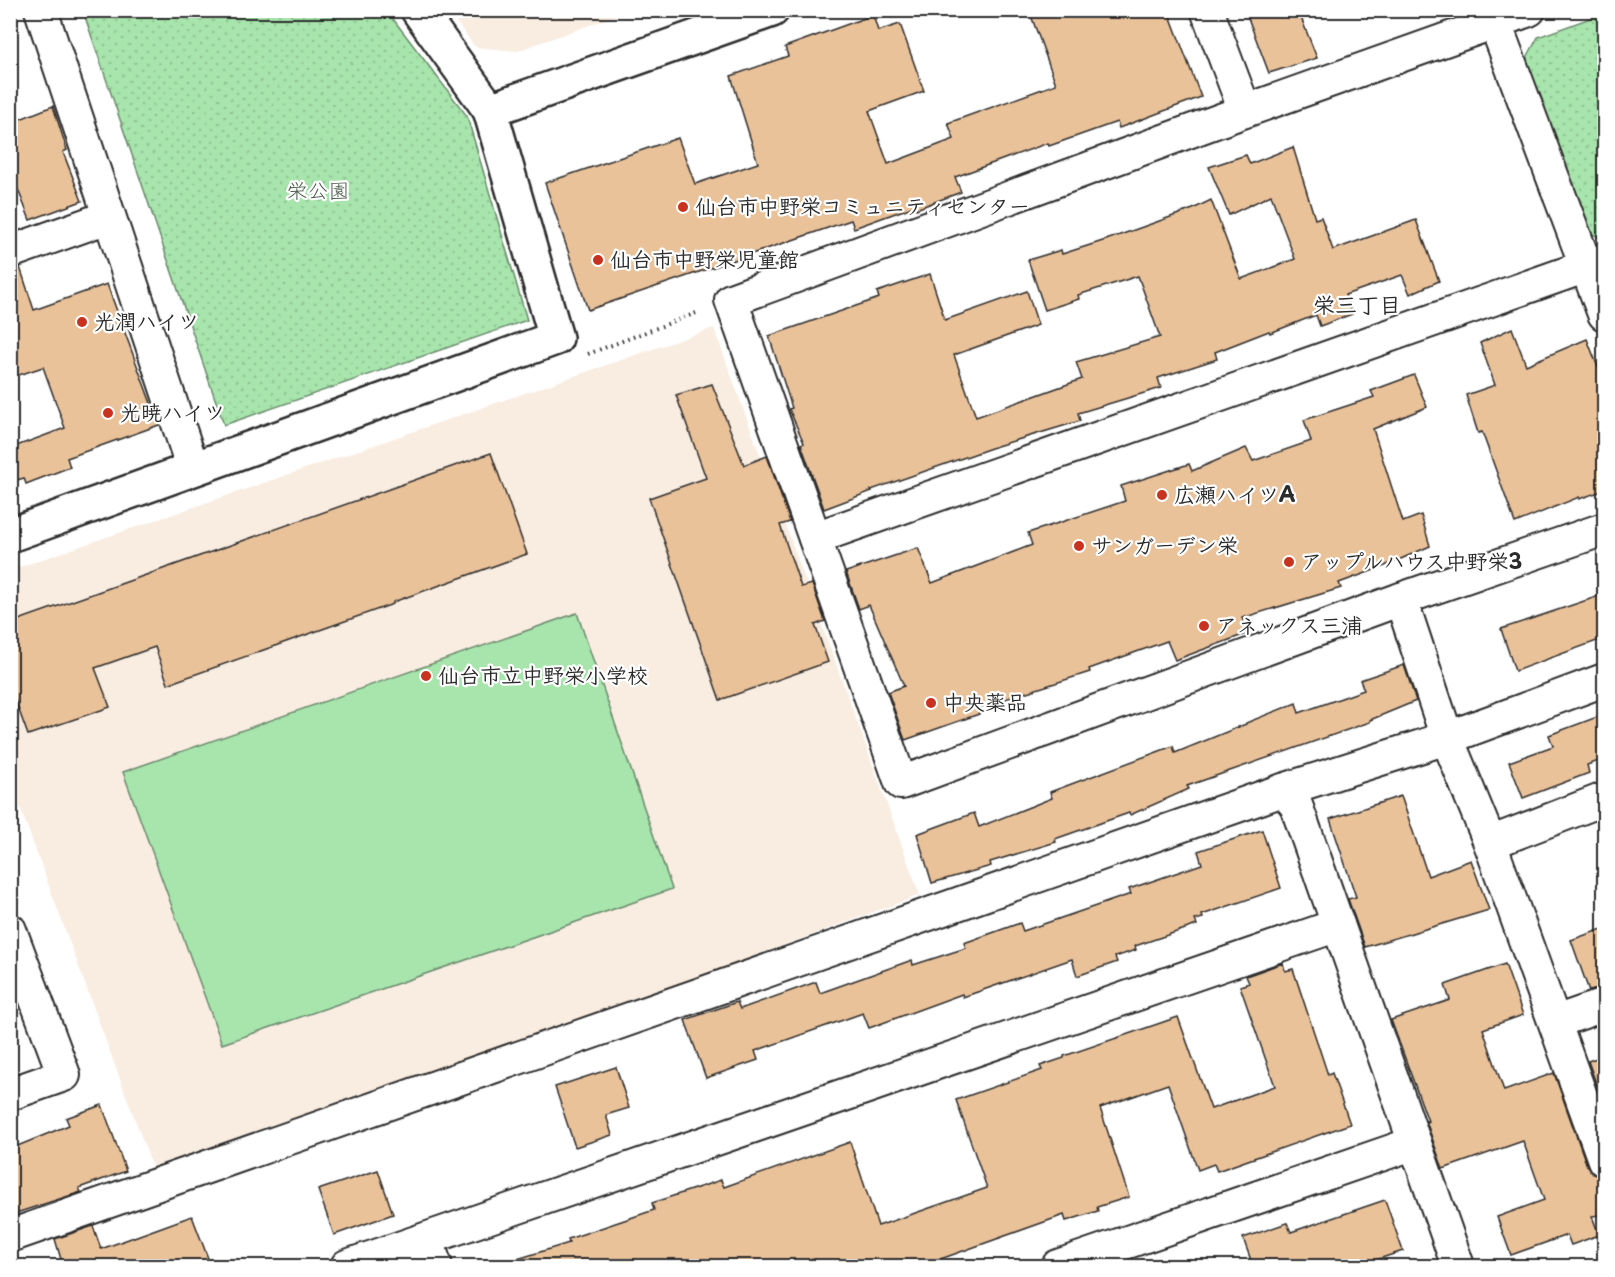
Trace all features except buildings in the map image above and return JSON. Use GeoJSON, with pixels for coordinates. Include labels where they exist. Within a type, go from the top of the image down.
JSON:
{"type":"FeatureCollection","features":[{"type":"Feature","properties":{"kind":"street"},"geometry":{"type":"LineString","coordinates":[[41,10],[193,469]]}},
{"type":"Feature","properties":{"kind":"street"},"geometry":{"type":"LineString","coordinates":[[10,535],[556,338],[490,110],[418,10]]}},
{"type":"Feature","properties":{"kind":"street"},"geometry":{"type":"LineString","coordinates":[[490,110],[772,10]]}},
{"type":"Feature","properties":{"kind":"street"},"geometry":{"type":"LineString","coordinates":[[1207,10],[1245,111]]}},
{"type":"Feature","properties":{"kind":"street"},"geometry":{"type":"LineString","coordinates":[[1529,10],[1245,111],[731,300],[901,783],[1401,599],[1605,529]]}},
{"type":"Feature","properties":{"kind":"street"},"geometry":{"type":"LineString","coordinates":[[1495,22],[1595,263],[1605,314]]}},
{"type":"Feature","properties":{"kind":"street"},"geometry":{"type":"LineString","coordinates":[[10,252],[108,217]]}},
{"type":"Feature","properties":{"kind":"street"},"geometry":{"type":"LineString","coordinates":[[815,538],[1595,263]]}},
{"type":"Feature","properties":{"kind":"street"},"geometry":{"type":"LineString","coordinates":[[1401,599],[1447,738],[1490,843],[1605,1160]]}},
{"type":"Feature","properties":{"kind":"street"},"geometry":{"type":"LineString","coordinates":[[10,1236],[1283,790],[1447,738],[1605,680]]}},
{"type":"Feature","properties":{"kind":"street"},"geometry":{"type":"LineString","coordinates":[[1283,790],[1296,805],[1458,1266]]}},
{"type":"Feature","properties":{"kind":"street"},"geometry":{"type":"LineString","coordinates":[[1490,843],[1605,799]]}},
{"type":"Feature","properties":{"kind":"street"},"geometry":{"type":"LineString","coordinates":[[347,1266],[431,1253],[1338,925]]}},
{"type":"Feature","properties":{"kind":"street"},"geometry":{"type":"LineString","coordinates":[[10,930],[64,1074],[10,1094]]}},
{"type":"Feature","properties":{"kind":"street"},"geometry":{"type":"LineString","coordinates":[[1555,1023],[1605,1005]]}},
{"type":"Feature","properties":{"kind":"street"},"geometry":{"type":"LineString","coordinates":[[1058,1266],[1414,1143]]}},
{"type":"Feature","properties":{"kind":"path"},"geometry":{"type":"LineString","coordinates":[[588,354],[731,300]]}},
{"type":"Feature","properties":{"kind":"shaded area"},"geometry":{"type":"Polygon","coordinates":[[[448,11],[629,11],[517,51],[475,47],[448,11]]]}},
{"type":"Feature","properties":{"kind":"shaded area","name":"仙台市立中野栄小学校"},"geometry":{"type":"Polygon","coordinates":[[[714,328],[920,895],[156,1177],[11,783],[11,570],[714,328]]]}},
{"type":"Feature","properties":{"kind":"green space","name":"栄公園"},"geometry":{"type":"Polygon","coordinates":[[[83,11],[387,11],[467,116],[527,320],[224,425],[83,11]]]}},
{"type":"Feature","properties":{"kind":"green space"},"geometry":{"type":"Polygon","coordinates":[[[1604,13],[1604,240],[1582,228],[1523,65],[1538,37],[1604,13]]]}},
{"type":"Feature","properties":{"kind":"green space"},"geometry":{"type":"Polygon","coordinates":[[[577,613],[672,889],[222,1044],[123,772],[577,613]]]}},
{"type":"Feature","properties":{"kind":"place","name":"仙台市中野栄コミュニティセンター"},"geometry":{"type":"Point","coordinates":[683,207]}},
{"type":"Feature","properties":{"kind":"place","name":"仙台市中野栄児童館"},"geometry":{"type":"Point","coordinates":[598,260]}},
{"type":"Feature","properties":{"kind":"place","name":"光潤ハイツ"},"geometry":{"type":"Point","coordinates":[82,322]}},
{"type":"Feature","properties":{"kind":"place","name":"光暁ハイツ"},"geometry":{"type":"Point","coordinates":[108,413]}},
{"type":"Feature","properties":{"kind":"place","name":"広瀬ハイツA"},"geometry":{"type":"Point","coordinates":[1162,495]}},
{"type":"Feature","properties":{"kind":"place","name":"サンガーデン栄"},"geometry":{"type":"Point","coordinates":[1079,546]}},
{"type":"Feature","properties":{"kind":"place","name":"アップルハウス中野栄3"},"geometry":{"type":"Point","coordinates":[1289,562]}},
{"type":"Feature","properties":{"kind":"place","name":"アネックス三浦"},"geometry":{"type":"Point","coordinates":[1204,626]}},
{"type":"Feature","properties":{"kind":"place","name":"仙台市立中野栄小学校"},"geometry":{"type":"Point","coordinates":[426,676]}},
{"type":"Feature","properties":{"kind":"place","name":"中央薬品"},"geometry":{"type":"Point","coordinates":[931,703]}},
{"type":"Feature","properties":{"kind":"district","name":"栄三丁目"},"geometry":{"type":"Point","coordinates":[1357,305]}}]}
